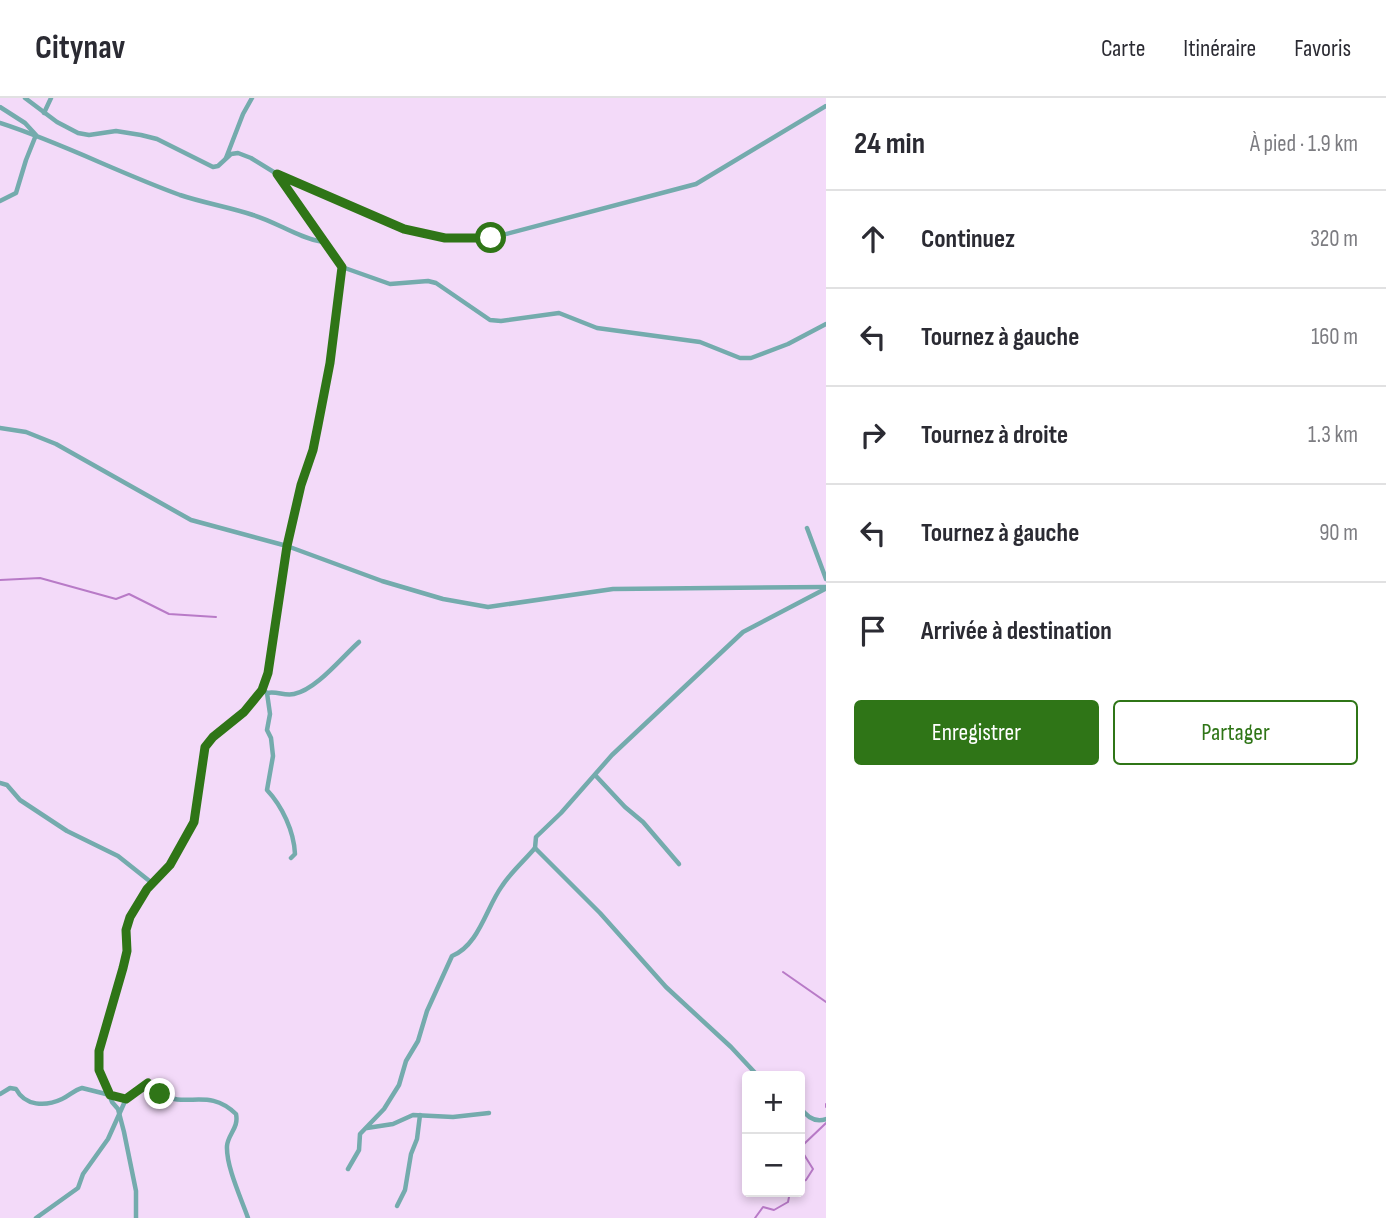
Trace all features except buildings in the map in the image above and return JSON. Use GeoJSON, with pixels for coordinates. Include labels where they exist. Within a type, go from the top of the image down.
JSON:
{"type":"FeatureCollection","features":[{"type":"Feature","properties":{"kind":"street"},"geometry":{"type":"LineString","coordinates":[[25,98],[78,133],[89,135],[116,131],[157,139],[207,166],[218,166],[226,158],[238,153],[277,174],[404,229],[445,238],[491,238],[696,184],[826,106]]}},
{"type":"Feature","properties":{"kind":"street"},"geometry":{"type":"LineString","coordinates":[[44,113],[51,98]]}},
{"type":"Feature","properties":{"kind":"street"},"geometry":{"type":"LineString","coordinates":[[226,158],[252,98]]}},
{"type":"Feature","properties":{"kind":"street"},"geometry":{"type":"LineString","coordinates":[[0,107],[25,123],[36,135]]}},
{"type":"Feature","properties":{"kind":"street"},"geometry":{"type":"LineString","coordinates":[[0,123],[36,135],[181,195],[253,215],[323,242]]}},
{"type":"Feature","properties":{"kind":"street"},"geometry":{"type":"LineString","coordinates":[[0,201],[16,193],[36,135]]}},
{"type":"Feature","properties":{"kind":"street"},"geometry":{"type":"LineString","coordinates":[[277,174],[342,267],[390,284],[428,281],[436,283],[490,320],[501,321],[559,313],[597,327],[700,342],[740,358],[751,358],[788,344],[826,324]]}},
{"type":"Feature","properties":{"kind":"street"},"geometry":{"type":"LineString","coordinates":[[291,858],[295,849],[286,820],[277,801],[267,790],[273,756],[267,730],[270,714],[265,691],[287,546],[301,485],[313,450],[330,363],[342,267]]}},
{"type":"Feature","properties":{"kind":"street"},"geometry":{"type":"LineString","coordinates":[[0,428],[26,432],[56,444],[191,520],[287,546],[382,581],[488,607],[614,589],[826,587]]}},
{"type":"Feature","properties":{"kind":"street"},"geometry":{"type":"LineString","coordinates":[[807,528],[826,579]]}},
{"type":"Feature","properties":{"kind":"street"},"geometry":{"type":"LineString","coordinates":[[348,1169],[359,1150],[360,1134],[384,1109],[399,1084],[406,1061],[418,1041],[427,1011],[452,956],[463,951],[473,937],[501,887],[535,848],[537,837],[636,731],[743,632],[826,587]]}},
{"type":"Feature","properties":{"kind":"street"},"geometry":{"type":"LineString","coordinates":[[265,691],[285,695],[303,692],[359,642]]}},
{"type":"Feature","properties":{"kind":"street"},"geometry":{"type":"LineString","coordinates":[[136,1218],[132,1167],[119,1112],[99,1070],[99,1051],[127,951],[126,930],[137,905],[152,883],[170,865],[194,822],[205,747],[265,691]]}},
{"type":"Feature","properties":{"kind":"street"},"geometry":{"type":"LineString","coordinates":[[596,776],[643,822],[678,864]]}},
{"type":"Feature","properties":{"kind":"street"},"geometry":{"type":"LineString","coordinates":[[0,783],[7,785],[20,800],[67,831],[118,856],[152,883]]}},
{"type":"Feature","properties":{"kind":"street"},"geometry":{"type":"LineString","coordinates":[[535,848],[600,913],[658,978],[753,1071]]}},
{"type":"Feature","properties":{"kind":"street"},"geometry":{"type":"LineString","coordinates":[[36,1218],[78,1188],[83,1174],[108,1139],[126,1099],[148,1083],[160,1094],[170,1097],[220,1101],[236,1114],[238,1123],[227,1144],[232,1172],[247,1218]]}},
{"type":"Feature","properties":{"kind":"street"},"geometry":{"type":"LineString","coordinates":[[0,1094],[10,1088],[16,1089],[28,1103],[54,1102],[82,1088],[126,1099]]}},
{"type":"Feature","properties":{"kind":"street"},"geometry":{"type":"LineString","coordinates":[[805,1112],[819,1121],[826,1119]]}},
{"type":"Feature","properties":{"kind":"street"},"geometry":{"type":"LineString","coordinates":[[366,1128],[379,1128],[413,1115],[453,1117],[489,1113]]}},
{"type":"Feature","properties":{"kind":"street"},"geometry":{"type":"LineString","coordinates":[[397,1206],[408,1179],[411,1154],[418,1139],[420,1115]]}},
{"type":"Feature","properties":{"kind":"waterway"},"geometry":{"type":"LineString","coordinates":[[0,580],[40,578],[116,599],[129,594],[169,614],[216,617]]}},
{"type":"Feature","properties":{"kind":"waterway"},"geometry":{"type":"LineString","coordinates":[[783,972],[826,1002]]}},
{"type":"Feature","properties":{"kind":"waterway"},"geometry":{"type":"LineString","coordinates":[[805,1143],[826,1123]]}},
{"type":"Feature","properties":{"kind":"waterway"},"geometry":{"type":"LineString","coordinates":[[805,1156],[813,1169],[805,1180]]}},
{"type":"Feature","properties":{"kind":"waterway"},"geometry":{"type":"LineString","coordinates":[[755,1218],[763,1207],[774,1210],[788,1202],[789,1197]]}},
{"type":"Feature","properties":{"kind":"route"},"geometry":{"type":"LineString","coordinates":[[160,1094],[148,1083],[126,1099],[110,1095],[99,1070],[99,1051],[108,1012],[127,951],[126,930],[130,917],[147,889],[170,865],[194,822],[205,747],[244,712],[262,690],[268,673],[287,546],[301,485],[313,450],[330,363],[342,267],[277,174],[404,229],[445,238],[491,238]]}}]}
